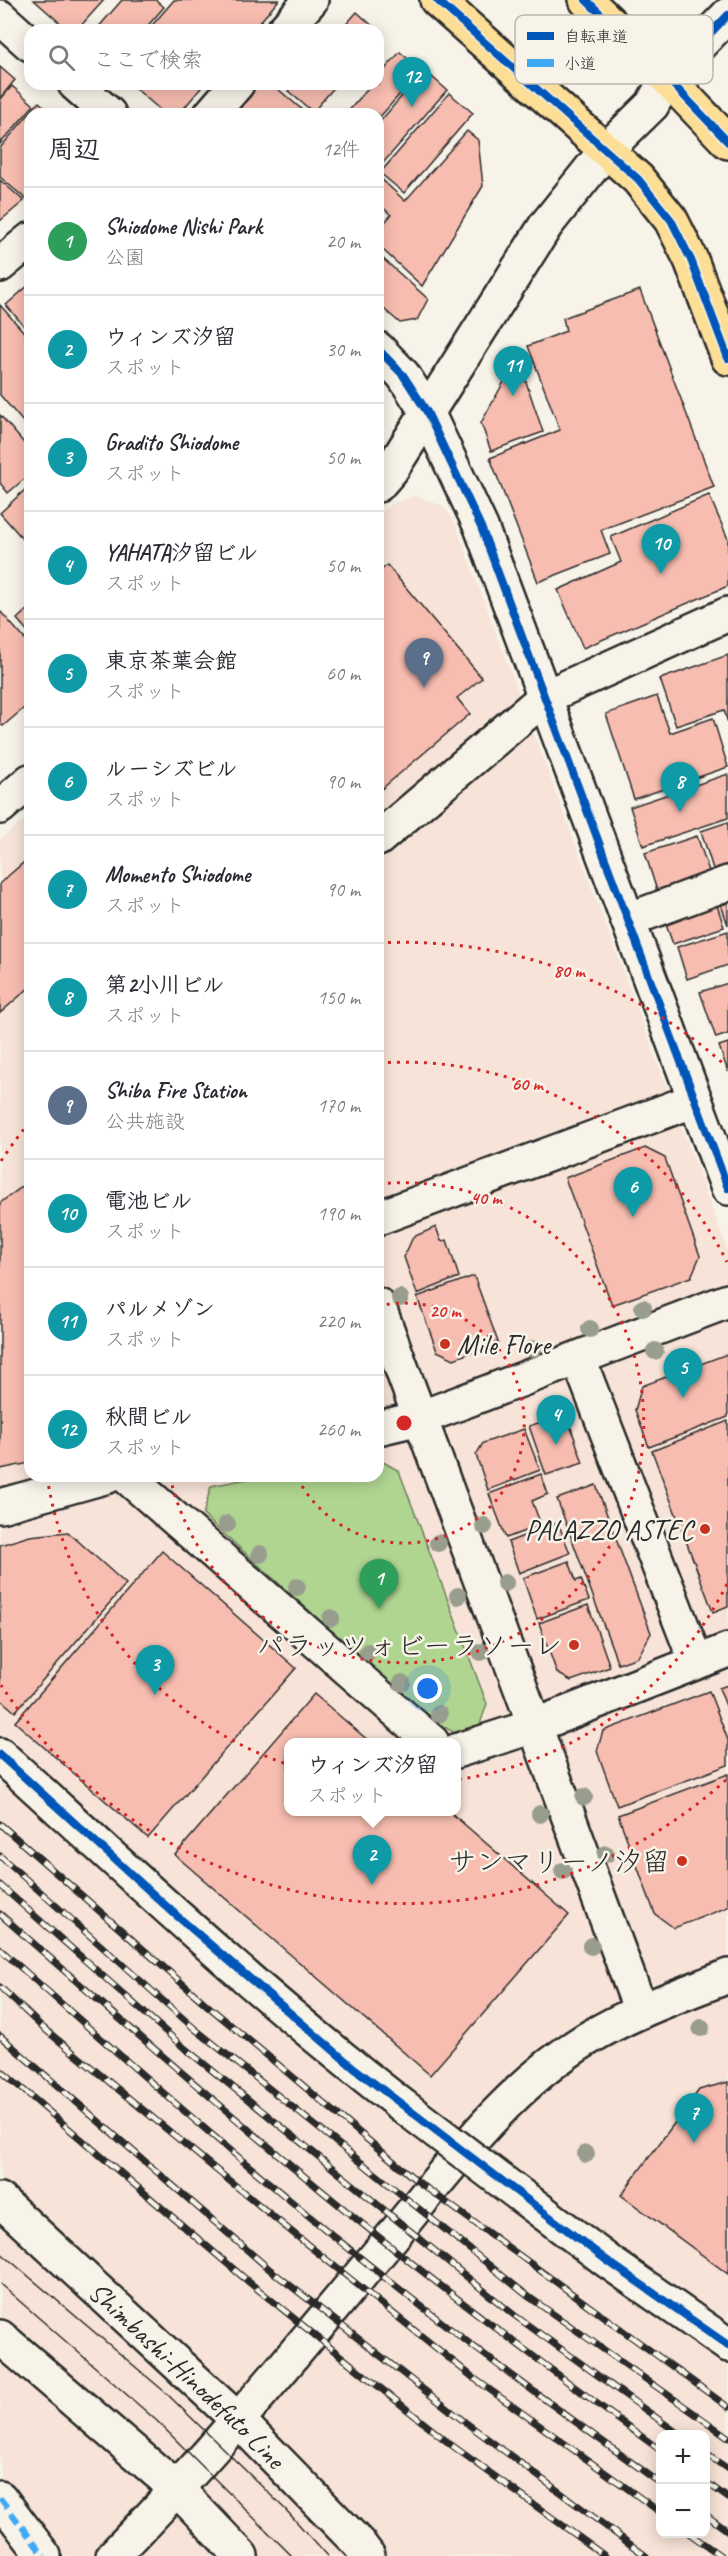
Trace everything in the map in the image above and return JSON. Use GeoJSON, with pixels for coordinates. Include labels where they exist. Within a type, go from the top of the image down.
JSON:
{"type":"FeatureCollection","features":[{"type":"Feature","properties":{"kind":"highway"},"geometry":{"type":"LineString","coordinates":[[436,0],[515,70]]}},
{"type":"Feature","properties":{"kind":"highway"},"geometry":{"type":"LineString","coordinates":[[586,0],[602,15]]}},
{"type":"Feature","properties":{"kind":"highway"},"geometry":{"type":"LineString","coordinates":[[531,84],[638,179],[672,220],[691,260],[728,358]]}},
{"type":"Feature","properties":{"kind":"highway"},"geometry":{"type":"LineString","coordinates":[[673,84],[728,142]]}},
{"type":"Feature","properties":{"kind":"street"},"geometry":{"type":"LineString","coordinates":[[289,24],[311,0]]}},
{"type":"Feature","properties":{"kind":"street"},"geometry":{"type":"LineString","coordinates":[[713,30],[728,15]]}},
{"type":"Feature","properties":{"kind":"street"},"geometry":{"type":"LineString","coordinates":[[0,17],[24,39]]}},
{"type":"Feature","properties":{"kind":"street"},"geometry":{"type":"LineString","coordinates":[[384,479],[392,470],[546,225],[606,150],[652,105],[664,84]]}},
{"type":"Feature","properties":{"kind":"street"},"geometry":{"type":"LineString","coordinates":[[82,90],[102,108]]}},
{"type":"Feature","properties":{"kind":"street"},"geometry":{"type":"LineString","coordinates":[[216,108],[232,90]]}},
{"type":"Feature","properties":{"kind":"street"},"geometry":{"type":"LineString","coordinates":[[0,265],[24,245]]}},
{"type":"Feature","properties":{"kind":"street"},"geometry":{"type":"LineString","coordinates":[[384,355],[403,375],[427,412],[481,527],[728,1188]]}},
{"type":"Feature","properties":{"kind":"street"},"geometry":{"type":"LineString","coordinates":[[384,833],[545,698],[728,614]]}},
{"type":"Feature","properties":{"kind":"street"},"geometry":{"type":"LineString","coordinates":[[0,807],[24,786]]}},
{"type":"Feature","properties":{"kind":"street"},"geometry":{"type":"LineString","coordinates":[[628,920],[728,883]]}},
{"type":"Feature","properties":{"kind":"street"},"geometry":{"type":"LineString","coordinates":[[384,1216],[694,1100]]}},
{"type":"Feature","properties":{"kind":"street"},"geometry":{"type":"LineString","coordinates":[[384,1427],[420,1418],[579,1360],[728,1301]]}},
{"type":"Feature","properties":{"kind":"street"},"geometry":{"type":"LineString","coordinates":[[384,1321],[641,2011]]}},
{"type":"Feature","properties":{"kind":"street"},"geometry":{"type":"LineString","coordinates":[[579,1360],[696,1662]]}},
{"type":"Feature","properties":{"kind":"street"},"geometry":{"type":"LineString","coordinates":[[0,1506],[86,1482]]}},
{"type":"Feature","properties":{"kind":"street"},"geometry":{"type":"LineString","coordinates":[[133,1482],[426,1738]]}},
{"type":"Feature","properties":{"kind":"street"},"geometry":{"type":"LineString","coordinates":[[461,1749],[534,1726],[728,1650]]}},
{"type":"Feature","properties":{"kind":"street"},"geometry":{"type":"LineString","coordinates":[[0,1755],[177,1916],[354,2068],[609,2262],[728,2345]]}},
{"type":"Feature","properties":{"kind":"street"},"geometry":{"type":"LineString","coordinates":[[113,2556],[239,2421],[487,2123],[534,2078],[586,2039],[641,2011],[728,1976]]}},
{"type":"Feature","properties":{"kind":"street","name":"Shimbashi-Hinodefuto Line"},"geometry":{"type":"LineString","coordinates":[[0,2200],[239,2421],[368,2556]]}},
{"type":"Feature","properties":{"kind":"street"},"geometry":{"type":"LineString","coordinates":[[0,2337],[177,2489],[241,2556]]}},
{"type":"Feature","properties":{"kind":"street"},"geometry":{"type":"LineString","coordinates":[[0,2498],[44,2556]]}},
{"type":"Feature","properties":{"kind":"shaded area"},"geometry":{"type":"Polygon","coordinates":[[[415,496],[443,506],[454,521],[728,1251],[728,2556],[0,2556],[0,840],[24,820],[24,1482],[384,1482],[384,511],[393,503],[415,496]]]}},
{"type":"Feature","properties":{"kind":"green space"},"geometry":{"type":"Polygon","coordinates":[[[384,1462],[399,1471],[487,1704],[479,1727],[456,1734],[426,1716],[203,1515],[211,1486],[232,1482],[384,1482],[384,1462]]]}},
{"type":"Feature","properties":{"kind":"building"},"geometry":{"type":"Polygon","coordinates":[[[34,0],[104,0],[82,24],[61,24],[34,0]]]}},
{"type":"Feature","properties":{"kind":"building"},"geometry":{"type":"Polygon","coordinates":[[[122,0],[156,0],[164,7],[149,24],[101,24],[122,0]]]}},
{"type":"Feature","properties":{"kind":"building"},"geometry":{"type":"Polygon","coordinates":[[[174,0],[279,0],[258,24],[153,24],[174,0]]]}},
{"type":"Feature","properties":{"kind":"building"},"geometry":{"type":"Polygon","coordinates":[[[357,12],[370,24],[346,24],[357,12]]]}},
{"type":"Feature","properties":{"kind":"building"},"geometry":{"type":"Polygon","coordinates":[[[400,52],[421,70],[384,112],[384,108],[351,108],[367,90],[384,90],[384,70],[400,52]]]}},
{"type":"Feature","properties":{"kind":"building"},"geometry":{"type":"Polygon","coordinates":[[[0,67],[15,80],[0,98],[0,67]]]}},
{"type":"Feature","properties":{"kind":"building"},"geometry":{"type":"Polygon","coordinates":[[[424,70],[447,90],[384,162],[384,117],[424,70]]]}},
{"type":"Feature","properties":{"kind":"building"},"geometry":{"type":"Polygon","coordinates":[[[12,86],[34,105],[31,108],[24,108],[24,116],[0,144],[0,100],[12,86]]]}},
{"type":"Feature","properties":{"kind":"building"},"geometry":{"type":"Polygon","coordinates":[[[137,90],[199,90],[184,108],[158,108],[137,90]]]}},
{"type":"Feature","properties":{"kind":"building"},"geometry":{"type":"Polygon","coordinates":[[[251,90],[279,90],[300,108],[236,108],[251,90]]]}},
{"type":"Feature","properties":{"kind":"building"},"geometry":{"type":"Polygon","coordinates":[[[332,90],[316,108],[308,108],[288,91],[332,90]]]}},
{"type":"Feature","properties":{"kind":"building"},"geometry":{"type":"Polygon","coordinates":[[[449,93],[473,113],[404,193],[384,176],[384,168],[449,93]]]}},
{"type":"Feature","properties":{"kind":"building"},"geometry":{"type":"Polygon","coordinates":[[[39,102],[46,108],[34,108],[39,102]]]}},
{"type":"Feature","properties":{"kind":"building"},"geometry":{"type":"Polygon","coordinates":[[[24,120],[24,197],[0,177],[0,148],[24,120]]]}},
{"type":"Feature","properties":{"kind":"building"},"geometry":{"type":"Polygon","coordinates":[[[467,131],[478,140],[483,186],[422,286],[384,251],[384,223],[391,215],[384,209],[384,182],[405,201],[467,131]]]}},
{"type":"Feature","properties":{"kind":"building"},"geometry":{"type":"Polygon","coordinates":[[[0,180],[24,201],[0,221],[0,180]]]}},
{"type":"Feature","properties":{"kind":"building"},"geometry":{"type":"Polygon","coordinates":[[[384,260],[428,299],[417,320],[400,323],[384,309],[384,260]]]}},
{"type":"Feature","properties":{"kind":"building"},"geometry":{"type":"Polygon","coordinates":[[[24,289],[24,326],[6,305],[24,289]]]}},
{"type":"Feature","properties":{"kind":"building"},"geometry":{"type":"Polygon","coordinates":[[[640,290],[714,487],[601,530],[610,554],[538,582],[490,458],[560,430],[528,346],[566,331],[563,318],[640,290]]]}},
{"type":"Feature","properties":{"kind":"building"},"geometry":{"type":"Polygon","coordinates":[[[0,305],[24,332],[24,423],[0,395],[0,305]]]}},
{"type":"Feature","properties":{"kind":"building"},"geometry":{"type":"Polygon","coordinates":[[[520,364],[543,432],[491,451],[481,423],[511,369],[520,364]]]}},
{"type":"Feature","properties":{"kind":"building"},"geometry":{"type":"Polygon","coordinates":[[[0,415],[24,443],[24,479],[8,493],[0,483],[0,415]]]}},
{"type":"Feature","properties":{"kind":"building"},"geometry":{"type":"Polygon","coordinates":[[[24,491],[24,540],[0,513],[24,491]]]}},
{"type":"Feature","properties":{"kind":"building"},"geometry":{"type":"Polygon","coordinates":[[[709,495],[728,539],[728,586],[583,648],[558,590],[621,562],[611,537],[709,495]]]}},
{"type":"Feature","properties":{"kind":"building"},"geometry":{"type":"Polygon","coordinates":[[[387,565],[482,678],[457,698],[470,714],[384,787],[384,568],[387,565]]]}},
{"type":"Feature","properties":{"kind":"building"},"geometry":{"type":"Polygon","coordinates":[[[0,611],[24,638],[24,708],[3,726],[0,723],[0,611]]]}},
{"type":"Feature","properties":{"kind":"building"},"geometry":{"type":"Polygon","coordinates":[[[24,613],[24,627],[17,619],[24,613]]]}},
{"type":"Feature","properties":{"kind":"building"},"geometry":{"type":"Polygon","coordinates":[[[728,655],[728,723],[724,710],[676,726],[660,679],[728,655]]]}},
{"type":"Feature","properties":{"kind":"building"},"geometry":{"type":"Polygon","coordinates":[[[657,696],[670,733],[713,718],[728,767],[634,799],[606,714],[657,696]]]}},
{"type":"Feature","properties":{"kind":"building"},"geometry":{"type":"Polygon","coordinates":[[[728,774],[728,818],[643,846],[630,807],[728,774]]]}},
{"type":"Feature","properties":{"kind":"building"},"geometry":{"type":"Polygon","coordinates":[[[728,822],[728,864],[713,869],[701,831],[728,822]]]}},
{"type":"Feature","properties":{"kind":"building"},"geometry":{"type":"Polygon","coordinates":[[[697,836],[711,877],[658,894],[645,853],[697,836]]]}},
{"type":"Feature","properties":{"kind":"building"},"geometry":{"type":"Polygon","coordinates":[[[24,862],[24,992],[0,1013],[0,883],[24,862]]]}},
{"type":"Feature","properties":{"kind":"building"},"geometry":{"type":"Polygon","coordinates":[[[728,903],[728,925],[721,905],[728,903]]]}},
{"type":"Feature","properties":{"kind":"building"},"geometry":{"type":"Polygon","coordinates":[[[717,905],[724,927],[673,944],[665,922],[717,905]]]}},
{"type":"Feature","properties":{"kind":"building"},"geometry":{"type":"Polygon","coordinates":[[[728,931],[728,965],[687,979],[677,947],[728,931]]]}},
{"type":"Feature","properties":{"kind":"building"},"geometry":{"type":"Polygon","coordinates":[[[728,983],[728,1034],[716,1038],[700,992],[728,983]]]}},
{"type":"Feature","properties":{"kind":"building"},"geometry":{"type":"Polygon","coordinates":[[[728,1043],[728,1072],[719,1046],[728,1043]]]}},
{"type":"Feature","properties":{"kind":"building"},"geometry":{"type":"Polygon","coordinates":[[[645,1148],[665,1158],[700,1256],[691,1277],[612,1305],[565,1178],[645,1148]]]}},
{"type":"Feature","properties":{"kind":"building"},"geometry":{"type":"Polygon","coordinates":[[[24,1185],[24,1464],[0,1469],[0,1203],[24,1185]]]}},
{"type":"Feature","properties":{"kind":"building"},"geometry":{"type":"Polygon","coordinates":[[[436,1227],[441,1241],[447,1240],[459,1277],[417,1294],[404,1257],[413,1237],[436,1227]]]}},
{"type":"Feature","properties":{"kind":"building"},"geometry":{"type":"Polygon","coordinates":[[[474,1276],[498,1342],[454,1359],[437,1351],[417,1297],[474,1276]]]}},
{"type":"Feature","properties":{"kind":"building"},"geometry":{"type":"Polygon","coordinates":[[[727,1354],[728,1417],[649,1447],[635,1410],[642,1386],[727,1354]]]}},
{"type":"Feature","properties":{"kind":"building"},"geometry":{"type":"Polygon","coordinates":[[[553,1418],[570,1425],[583,1463],[546,1475],[529,1426],[553,1418]]]}},
{"type":"Feature","properties":{"kind":"building","name":"PALAZZO ASTEC"},"geometry":{"type":"Polygon","coordinates":[[[728,1421],[728,1606],[713,1612],[652,1451],[728,1421]]]}},
{"type":"Feature","properties":{"kind":"building"},"geometry":{"type":"Polygon","coordinates":[[[524,1429],[540,1470],[488,1490],[476,1455],[483,1443],[524,1429]]]}},
{"type":"Feature","properties":{"kind":"building"},"geometry":{"type":"Polygon","coordinates":[[[541,1474],[548,1494],[532,1501],[541,1525],[506,1538],[489,1494],[541,1474]]]}},
{"type":"Feature","properties":{"kind":"building"},"geometry":{"type":"Polygon","coordinates":[[[596,1485],[651,1633],[638,1657],[618,1664],[557,1499],[596,1485]]]}},
{"type":"Feature","properties":{"kind":"building"},"geometry":{"type":"Polygon","coordinates":[[[558,1523],[570,1553],[519,1573],[508,1542],[558,1523]]]}},
{"type":"Feature","properties":{"kind":"building"},"geometry":{"type":"Polygon","coordinates":[[[68,1532],[126,1584],[15,1712],[0,1699],[0,1545],[30,1536],[68,1532]]]}},
{"type":"Feature","properties":{"kind":"building"},"geometry":{"type":"Polygon","coordinates":[[[162,1551],[296,1668],[148,1838],[15,1722],[162,1551]]]}},
{"type":"Feature","properties":{"kind":"building"},"geometry":{"type":"Polygon","coordinates":[[[569,1561],[576,1581],[581,1579],[589,1600],[537,1619],[523,1578],[569,1561]]]}},
{"type":"Feature","properties":{"kind":"building","name":"パラッツォビーラソーレ"},"geometry":{"type":"Polygon","coordinates":[[[588,1605],[610,1667],[571,1681],[557,1673],[539,1623],[588,1605]]]}},
{"type":"Feature","properties":{"kind":"building"},"geometry":{"type":"Polygon","coordinates":[[[728,1685],[728,1711],[719,1688],[728,1685]]]}},
{"type":"Feature","properties":{"kind":"building"},"geometry":{"type":"Polygon","coordinates":[[[709,1691],[728,1740],[728,1765],[617,1806],[597,1751],[603,1731],[709,1691]]]}},
{"type":"Feature","properties":{"kind":"building"},"geometry":{"type":"Polygon","coordinates":[[[314,1694],[365,1738],[284,1738],[284,1816],[455,1816],[569,1915],[430,2075],[175,1855],[314,1694]]]}},
{"type":"Feature","properties":{"kind":"building","name":"サンマリーノ汐留"},"geometry":{"type":"Polygon","coordinates":[[[728,1774],[728,1907],[674,1928],[655,1914],[618,1815],[728,1774]]]}},
{"type":"Feature","properties":{"kind":"building"},"geometry":{"type":"Polygon","coordinates":[[[728,2082],[728,2274],[621,2195],[699,2090],[728,2082]]]}},
{"type":"Feature","properties":{"kind":"tram line"},"geometry":{"type":"LineString","coordinates":[[0,2252],[165,2392],[286,2510],[327,2556]]}},
{"type":"Feature","properties":{"kind":"tram line"},"geometry":{"type":"LineString","coordinates":[[0,2284],[157,2421],[292,2556]]}},
{"type":"Feature","properties":{"kind":"railway"},"geometry":{"type":"LineString","coordinates":[[0,1824],[208,2006],[417,2181],[728,2407]]}},
{"type":"Feature","properties":{"kind":"railway"},"geometry":{"type":"LineString","coordinates":[[0,1856],[195,2029],[529,2297],[728,2437]]}},
{"type":"Feature","properties":{"kind":"railway"},"geometry":{"type":"LineString","coordinates":[[0,1885],[182,2046],[514,2315],[673,2430]]}},
{"type":"Feature","properties":{"kind":"railway"},"geometry":{"type":"LineString","coordinates":[[0,1914],[333,2200],[454,2296],[656,2447]]}},
{"type":"Feature","properties":{"kind":"railway"},"geometry":{"type":"LineString","coordinates":[[0,1949],[212,2135],[320,2225],[487,2357],[656,2480]]}},
{"type":"Feature","properties":{"kind":"railway"},"geometry":{"type":"LineString","coordinates":[[0,1987],[41,2026],[475,2379],[656,2509]]}},
{"type":"Feature","properties":{"kind":"railway"},"geometry":{"type":"LineString","coordinates":[[0,2036],[268,2268],[465,2422],[646,2556]]}},
{"type":"Feature","properties":{"kind":"railway"},"geometry":{"type":"LineString","coordinates":[[0,2070],[250,2283],[450,2444],[605,2556]]}},
{"type":"Feature","properties":{"kind":"railway"},"geometry":{"type":"LineString","coordinates":[[710,2457],[728,2469]]}},
{"type":"Feature","properties":{"kind":"railway"},"geometry":{"type":"LineString","coordinates":[[709,2484],[728,2498]]}},
{"type":"Feature","properties":{"kind":"railway"},"geometry":{"type":"LineString","coordinates":[[710,2518],[728,2531]]}},
{"type":"Feature","properties":{"kind":"railway"},"geometry":{"type":"LineString","coordinates":[[696,2538],[721,2556]]}},
{"type":"Feature","properties":{"kind":"marked path"},"geometry":{"type":"LineString","coordinates":[[0,2498],[44,2556]]}},
{"type":"Feature","properties":{"kind":"cycle path"},"geometry":{"type":"LineString","coordinates":[[437,0],[515,69]]}},
{"type":"Feature","properties":{"kind":"cycle path"},"geometry":{"type":"LineString","coordinates":[[586,0],[602,15]]}},
{"type":"Feature","properties":{"kind":"cycle path"},"geometry":{"type":"LineString","coordinates":[[713,30],[728,15]]}},
{"type":"Feature","properties":{"kind":"cycle path"},"geometry":{"type":"LineString","coordinates":[[531,84],[638,179],[671,220],[691,260],[728,358]]}},
{"type":"Feature","properties":{"kind":"cycle path"},"geometry":{"type":"LineString","coordinates":[[673,84],[728,142]]}},
{"type":"Feature","properties":{"kind":"cycle path"},"geometry":{"type":"LineString","coordinates":[[384,355],[403,375],[427,412],[481,527],[728,1188]]}},
{"type":"Feature","properties":{"kind":"cycle path"},"geometry":{"type":"LineString","coordinates":[[0,1755],[177,1916],[354,2068],[609,2262],[728,2345]]}},
{"type":"Feature","properties":{"kind":"place","name":"秋間ビル"},"geometry":{"type":"Point","coordinates":[412,107]}},
{"type":"Feature","properties":{"kind":"place","name":"パルメゾン"},"geometry":{"type":"Point","coordinates":[513,396]}},
{"type":"Feature","properties":{"kind":"place","name":"電池ビル"},"geometry":{"type":"Point","coordinates":[661,574]}},
{"type":"Feature","properties":{"kind":"place","name":"Shiba Fire Station"},"geometry":{"type":"Point","coordinates":[424,688]}},
{"type":"Feature","properties":{"kind":"place","name":"第2小川ビル"},"geometry":{"type":"Point","coordinates":[680,812]}},
{"type":"Feature","properties":{"kind":"place","name":"ルーシズビル"},"geometry":{"type":"Point","coordinates":[633,1217]}},
{"type":"Feature","properties":{"kind":"place","name":"Mile Flore"},"geometry":{"type":"Point","coordinates":[445,1344]}},
{"type":"Feature","properties":{"kind":"place","name":"東京茶葉会館"},"geometry":{"type":"Point","coordinates":[683,1398]}},
{"type":"Feature","properties":{"kind":"place","name":"YAHATA汐留ビル"},"geometry":{"type":"Point","coordinates":[556,1445]}},
{"type":"Feature","properties":{"kind":"place","name":"PALAZZO ASTEC"},"geometry":{"type":"Point","coordinates":[705,1529]}},
{"type":"Feature","properties":{"kind":"place","name":"Shiodome Nishi Park"},"geometry":{"type":"Point","coordinates":[379,1609]}},
{"type":"Feature","properties":{"kind":"place","name":"パラッツォビーラソーレ"},"geometry":{"type":"Point","coordinates":[574,1645]}},
{"type":"Feature","properties":{"kind":"place","name":"Gradito Shiodome"},"geometry":{"type":"Point","coordinates":[155,1695]}},
{"type":"Feature","properties":{"kind":"place","name":"サンマリーノ汐留"},"geometry":{"type":"Point","coordinates":[682,1861]}},
{"type":"Feature","properties":{"kind":"place","name":"ウィンズ汐留"},"geometry":{"type":"Point","coordinates":[372,1885]}},
{"type":"Feature","properties":{"kind":"place","name":"Momento Shiodome"},"geometry":{"type":"Point","coordinates":[694,2143]}}]}
